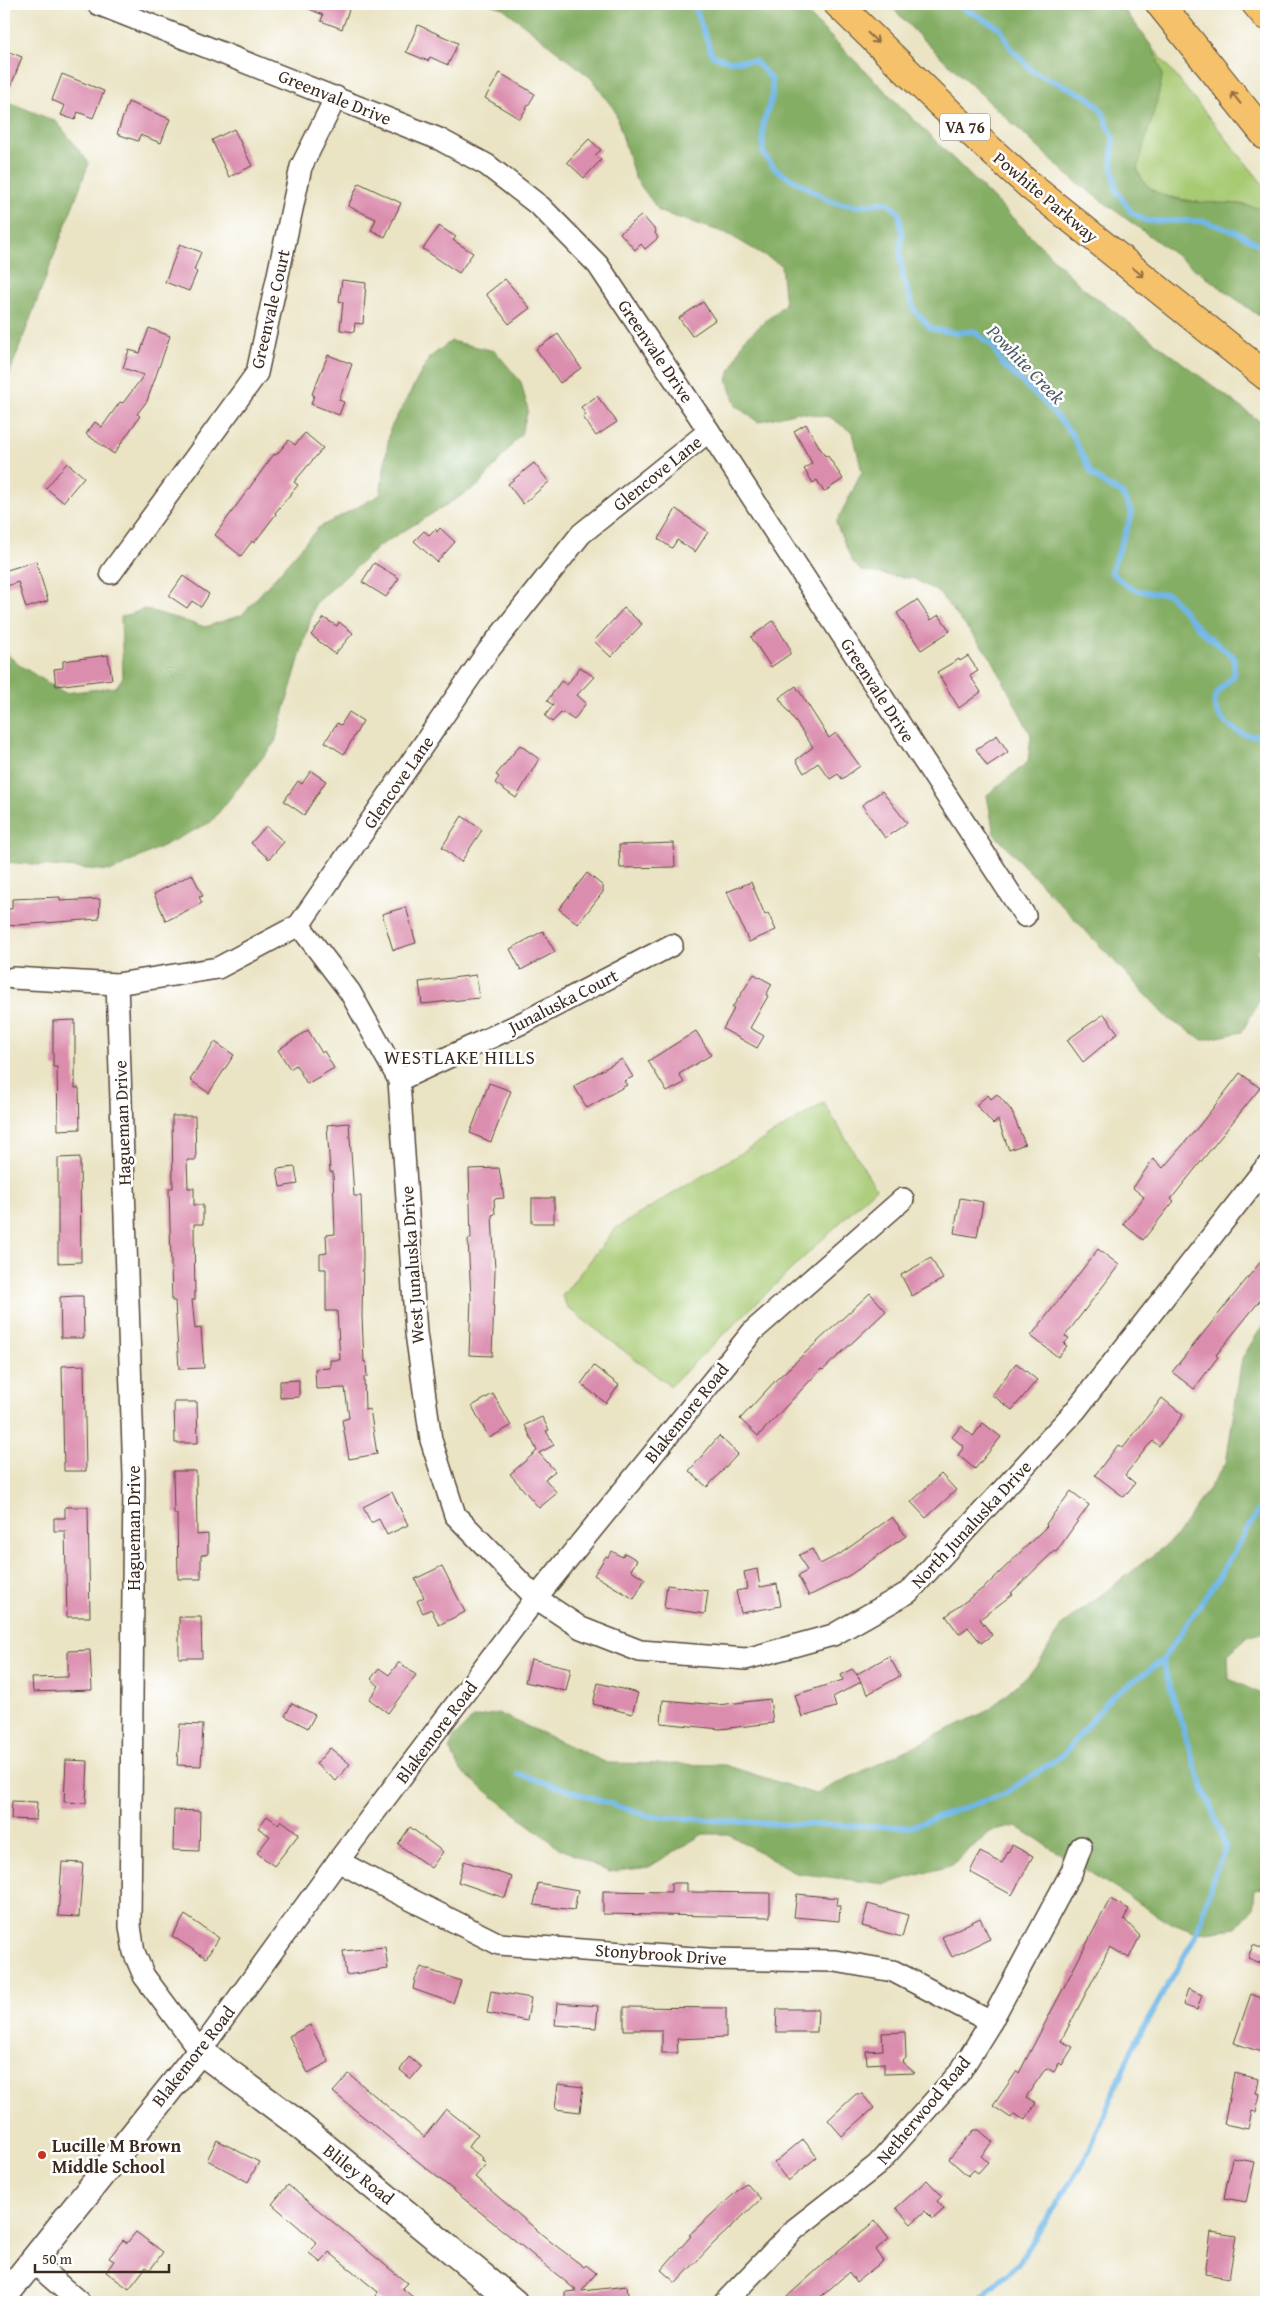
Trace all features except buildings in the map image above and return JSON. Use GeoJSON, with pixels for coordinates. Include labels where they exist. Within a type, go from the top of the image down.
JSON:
{"type":"FeatureCollection","features":[{"type":"Feature","properties":{"kind":"highway","name":"Powhite Parkway"},"geometry":{"type":"LineString","coordinates":[[838,4],[954,117],[1029,185],[1266,376]]}},
{"type":"Feature","properties":{"kind":"highway"},"geometry":{"type":"LineString","coordinates":[[1160,4],[1266,136]]}},
{"type":"Feature","properties":{"kind":"highway"},"geometry":{"type":"LineString","coordinates":[[1256,4],[1266,16]]}},
{"type":"Feature","properties":{"kind":"street","name":"Greenvale Drive"},"geometry":{"type":"LineString","coordinates":[[98,4],[439,139],[487,165],[541,207],[598,265],[709,431],[1026,916]]}},
{"type":"Feature","properties":{"kind":"street","name":"Greenvale Court"},"geometry":{"type":"LineString","coordinates":[[111,573],[257,372],[301,167],[336,97]]}},
{"type":"Feature","properties":{"kind":"street","name":"Glencove Lane"},"geometry":{"type":"LineString","coordinates":[[13,978],[117,984],[218,968],[299,925],[488,651],[581,534],[709,431]]}},
{"type":"Feature","properties":{"kind":"street","name":"West Junaluska Drive"},"geometry":{"type":"LineString","coordinates":[[299,925],[350,992],[399,1080],[416,1333],[431,1440],[455,1515],[536,1598]]}},
{"type":"Feature","properties":{"kind":"street","name":"Junaluska Court"},"geometry":{"type":"LineString","coordinates":[[399,1080],[524,1022],[672,945]]}},
{"type":"Feature","properties":{"kind":"street","name":"Hagueman Drive"},"geometry":{"type":"LineString","coordinates":[[117,984],[134,1476],[130,1926],[134,1952],[144,1976],[200,2051]]}},
{"type":"Feature","properties":{"kind":"street","name":"North Junaluska Drive"},"geometry":{"type":"LineString","coordinates":[[536,1598],[581,1628],[640,1652],[746,1659],[833,1635],[908,1592],[1075,1411],[1266,1167]]}},
{"type":"Feature","properties":{"kind":"street","name":"Blakemore Road"},"geometry":{"type":"LineString","coordinates":[[4,2297],[200,2051],[338,1861],[536,1598],[752,1331],[903,1198]]}},
{"type":"Feature","properties":{"kind":"street","name":"Netherwood Road"},"geometry":{"type":"LineString","coordinates":[[725,2302],[795,2229],[877,2165],[960,2072],[991,2022],[1072,1871],[1081,1847]]}},
{"type":"Feature","properties":{"kind":"street","name":"Stonybrook Drive"},"geometry":{"type":"LineString","coordinates":[[338,1861],[382,1886],[499,1944],[708,1959],[835,1961],[893,1971],[991,2022]]}},
{"type":"Feature","properties":{"kind":"street","name":"Bliley Road"},"geometry":{"type":"LineString","coordinates":[[200,2051],[289,2117],[514,2302]]}},
{"type":"Feature","properties":{"kind":"street"},"geometry":{"type":"LineString","coordinates":[[32,2261],[78,2302]]}},
{"type":"Feature","properties":{"kind":"green space"},"geometry":{"type":"Polygon","coordinates":[[[490,4],[798,4],[1083,288],[1266,426],[1266,936],[1257,951],[1265,990],[1242,1032],[1203,1040],[1169,1019],[994,834],[987,795],[1028,762],[1031,735],[992,659],[938,592],[914,579],[861,571],[852,561],[836,523],[862,472],[853,433],[830,417],[797,412],[758,422],[736,406],[727,379],[744,340],[785,304],[781,265],[726,233],[660,212],[635,178],[615,111],[591,78],[503,8],[490,4]]]}},
{"type":"Feature","properties":{"kind":"green space"},"geometry":{"type":"Polygon","coordinates":[[[889,4],[1120,4],[1139,28],[1150,46],[1162,74],[1156,104],[1137,168],[1143,181],[1153,190],[1165,196],[1195,202],[1242,204],[1266,210],[1266,321],[1072,179],[922,39],[889,4]]]}},
{"type":"Feature","properties":{"kind":"green space"},"geometry":{"type":"Polygon","coordinates":[[[1145,38],[1266,188],[1266,210],[1240,204],[1207,204],[1160,195],[1141,181],[1137,168],[1156,57],[1145,38]]]}},
{"type":"Feature","properties":{"kind":"green space"},"geometry":{"type":"Polygon","coordinates":[[[4,100],[57,122],[89,163],[4,388],[4,100]]]}},
{"type":"Feature","properties":{"kind":"green space"},"geometry":{"type":"Polygon","coordinates":[[[451,341],[495,351],[521,382],[528,410],[521,434],[479,485],[379,546],[315,604],[275,742],[211,822],[112,871],[4,862],[4,651],[19,665],[65,693],[116,687],[123,677],[121,617],[145,609],[205,627],[242,615],[318,528],[380,495],[390,429],[429,358],[451,341]]]}},
{"type":"Feature","properties":{"kind":"green space"},"geometry":{"type":"Polygon","coordinates":[[[824,1103],[876,1188],[670,1386],[568,1308],[562,1296],[616,1228],[824,1103]]]}},
{"type":"Feature","properties":{"kind":"green space"},"geometry":{"type":"Polygon","coordinates":[[[1266,1320],[1266,1632],[1248,1636],[1228,1654],[1229,1679],[1266,1696],[1266,1888],[1255,1890],[1253,1909],[1236,1928],[1197,1933],[1172,1924],[1016,1826],[990,1832],[950,1866],[885,1884],[796,1873],[728,1834],[703,1834],[649,1867],[609,1872],[559,1848],[462,1772],[449,1749],[454,1737],[473,1718],[498,1713],[607,1763],[725,1765],[815,1794],[989,1710],[1037,1667],[1060,1627],[1175,1538],[1226,1463],[1242,1358],[1266,1320]]]}},
{"type":"Feature","properties":{"kind":"waterway","name":"Powhite Creek"},"geometry":{"type":"LineString","coordinates":[[694,4],[712,55],[729,61],[755,61],[772,80],[772,98],[763,124],[763,153],[776,170],[832,202],[856,206],[887,202],[899,213],[902,235],[900,254],[903,278],[915,311],[932,329],[958,333],[973,331],[992,345],[1003,365],[1045,403],[1071,433],[1092,474],[1109,487],[1122,493],[1131,511],[1131,517],[1111,572],[1131,588],[1151,593],[1169,594],[1200,630],[1234,657],[1234,676],[1217,693],[1215,708],[1222,719],[1238,732],[1257,736],[1266,735]]}},
{"type":"Feature","properties":{"kind":"waterway"},"geometry":{"type":"LineString","coordinates":[[956,4],[1000,28],[1010,47],[1032,71],[1090,98],[1102,111],[1113,138],[1112,162],[1116,190],[1131,212],[1146,221],[1203,221],[1236,232],[1266,248]]}},
{"type":"Feature","properties":{"kind":"waterway"},"geometry":{"type":"LineString","coordinates":[[518,1774],[648,1816],[774,1824],[909,1827],[1004,1794],[1063,1755],[1111,1697],[1162,1661],[1218,1578],[1263,1503],[1266,1491]]}},
{"type":"Feature","properties":{"kind":"waterway"},"geometry":{"type":"LineString","coordinates":[[976,2302],[1018,2264],[1086,2158],[1133,2047],[1197,1933],[1214,1875],[1226,1847],[1194,1763],[1162,1661]]}},
{"type":"Feature","properties":{"kind":"place","name":"Lucille M Brown Middle School"},"geometry":{"type":"Point","coordinates":[42,2155]}},
{"type":"Feature","properties":{"kind":"district","name":"WESTLAKE HILLS"},"geometry":{"type":"Point","coordinates":[460,1057]}}]}
